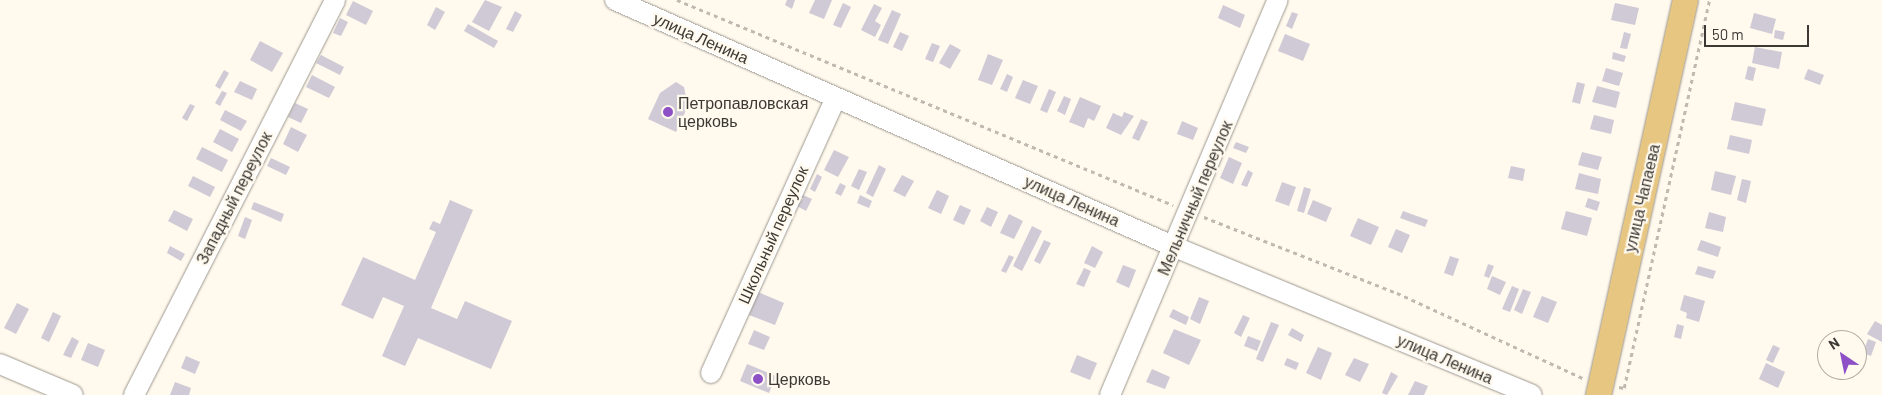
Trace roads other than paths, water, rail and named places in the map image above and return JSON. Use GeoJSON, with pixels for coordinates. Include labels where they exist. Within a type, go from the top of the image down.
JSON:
{"type":"FeatureCollection","features":[{"type":"Feature","properties":{"kind":"main road","name":"улица Чапаева"},"geometry":{"type":"LineString","coordinates":[[1600,387],[1686,0]]}},
{"type":"Feature","properties":{"kind":"street","name":"Западный переулок"},"geometry":{"type":"LineString","coordinates":[[134,395],[335,0]]}},
{"type":"Feature","properties":{"kind":"street","name":"улица Ленина"},"geometry":{"type":"LineString","coordinates":[[615,0],[1175,246],[1532,395]]}},
{"type":"Feature","properties":{"kind":"street","name":"Мельничный переулок"},"geometry":{"type":"LineString","coordinates":[[1110,395],[1190,212],[1278,0]]}},
{"type":"Feature","properties":{"kind":"street","name":"Школьный переулок"},"geometry":{"type":"LineString","coordinates":[[711,373],[836,98]]}},
{"type":"Feature","properties":{"kind":"street"},"geometry":{"type":"LineString","coordinates":[[0,364],[73,395]]}},
{"type":"Feature","properties":{"kind":"place","name":"Петропавловская церковь"},"geometry":{"type":"Point","coordinates":[668,112]}},
{"type":"Feature","properties":{"kind":"place","name":"Церковь"},"geometry":{"type":"Point","coordinates":[758,379]}}]}
